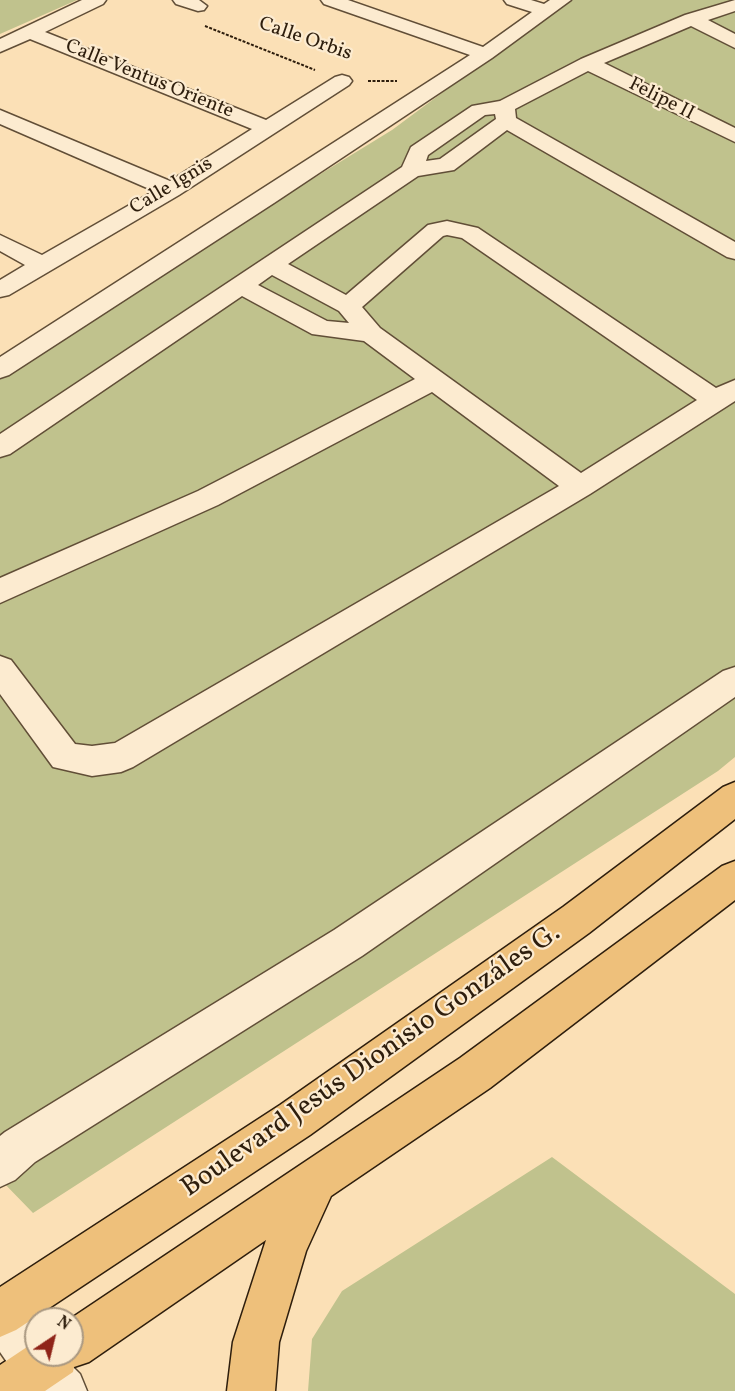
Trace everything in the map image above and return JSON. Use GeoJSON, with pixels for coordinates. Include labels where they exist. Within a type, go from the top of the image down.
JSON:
{"type":"FeatureCollection","features":[{"type":"Feature","properties":{"kind":"main road","name":"Boulevard Jesús Dionisio Gonzáles G."},"geometry":{"type":"LineString","coordinates":[[0,1313],[285,1126],[576,920],[732,805]]}},
{"type":"Feature","properties":{"kind":"main road"},"geometry":{"type":"LineString","coordinates":[[47,1370],[316,1180],[475,1073],[735,878]]}},
{"type":"Feature","properties":{"kind":"main road"},"geometry":{"type":"LineString","coordinates":[[251,1391],[256,1342],[262,1321],[285,1248],[316,1180]]}},
{"type":"Feature","properties":{"kind":"street"},"geometry":{"type":"LineString","coordinates":[[0,46],[97,0]]}},
{"type":"Feature","properties":{"kind":"street"},"geometry":{"type":"LineString","coordinates":[[330,0],[485,54]]}},
{"type":"Feature","properties":{"kind":"street"},"geometry":{"type":"LineString","coordinates":[[513,0],[554,6]]}},
{"type":"Feature","properties":{"kind":"street"},"geometry":{"type":"LineString","coordinates":[[0,447],[412,170],[446,165],[505,114],[588,63],[692,19],[735,5]]}},
{"type":"Feature","properties":{"kind":"street"},"geometry":{"type":"LineString","coordinates":[[0,369],[266,198],[554,6]]}},
{"type":"Feature","properties":{"kind":"street"},"geometry":{"type":"LineString","coordinates":[[692,19],[735,42]]}},
{"type":"Feature","properties":{"kind":"street","name":"Calle Ventus Oriente"},"geometry":{"type":"LineString","coordinates":[[30,32],[267,128]]}},
{"type":"Feature","properties":{"kind":"street","name":"Felipe II"},"geometry":{"type":"LineString","coordinates":[[588,63],[735,136]]}},
{"type":"Feature","properties":{"kind":"street","name":"Calle Ignis"},"geometry":{"type":"LineString","coordinates":[[0,290],[171,190],[342,81]]}},
{"type":"Feature","properties":{"kind":"street"},"geometry":{"type":"LineString","coordinates":[[505,114],[735,252]]}},
{"type":"Feature","properties":{"kind":"street"},"geometry":{"type":"LineString","coordinates":[[0,116],[171,190]]}},
{"type":"Feature","properties":{"kind":"street"},"geometry":{"type":"LineString","coordinates":[[0,669],[65,757],[92,761],[121,757],[580,487],[726,394],[470,233],[447,228],[436,230],[348,306]]}},
{"type":"Feature","properties":{"kind":"street"},"geometry":{"type":"LineString","coordinates":[[0,242],[42,265]]}},
{"type":"Feature","properties":{"kind":"street"},"geometry":{"type":"LineString","coordinates":[[272,265],[348,306],[371,334],[580,487]]}},
{"type":"Feature","properties":{"kind":"street"},"geometry":{"type":"LineString","coordinates":[[242,286],[321,328],[371,334]]}},
{"type":"Feature","properties":{"kind":"street"},"geometry":{"type":"LineString","coordinates":[[0,591],[207,498],[435,379]]}},
{"type":"Feature","properties":{"kind":"street"},"geometry":{"type":"LineString","coordinates":[[0,1165],[20,1147],[348,943],[735,680]]}},
{"type":"Feature","properties":{"kind":"street"},"geometry":{"type":"LineString","coordinates":[[0,1313],[47,1370]]}},
{"type":"Feature","properties":{"kind":"path","name":"Calle Orbis"},"geometry":{"type":"LineString","coordinates":[[190,3],[205,15],[205,26],[214,31],[342,81],[397,81]]}},
{"type":"Feature","properties":{"kind":"green space"},"geometry":{"type":"Polygon","coordinates":[[[0,0],[77,0],[0,34],[0,0]]]}},
{"type":"Feature","properties":{"kind":"green space"},"geometry":{"type":"Polygon","coordinates":[[[567,0],[735,0],[735,757],[718,771],[33,1213],[0,1179],[0,371],[392,130],[567,0]]]}},
{"type":"Feature","properties":{"kind":"green space"},"geometry":{"type":"Polygon","coordinates":[[[552,1157],[735,1294],[735,1391],[308,1391],[312,1339],[342,1291],[552,1157]]]}}]}
